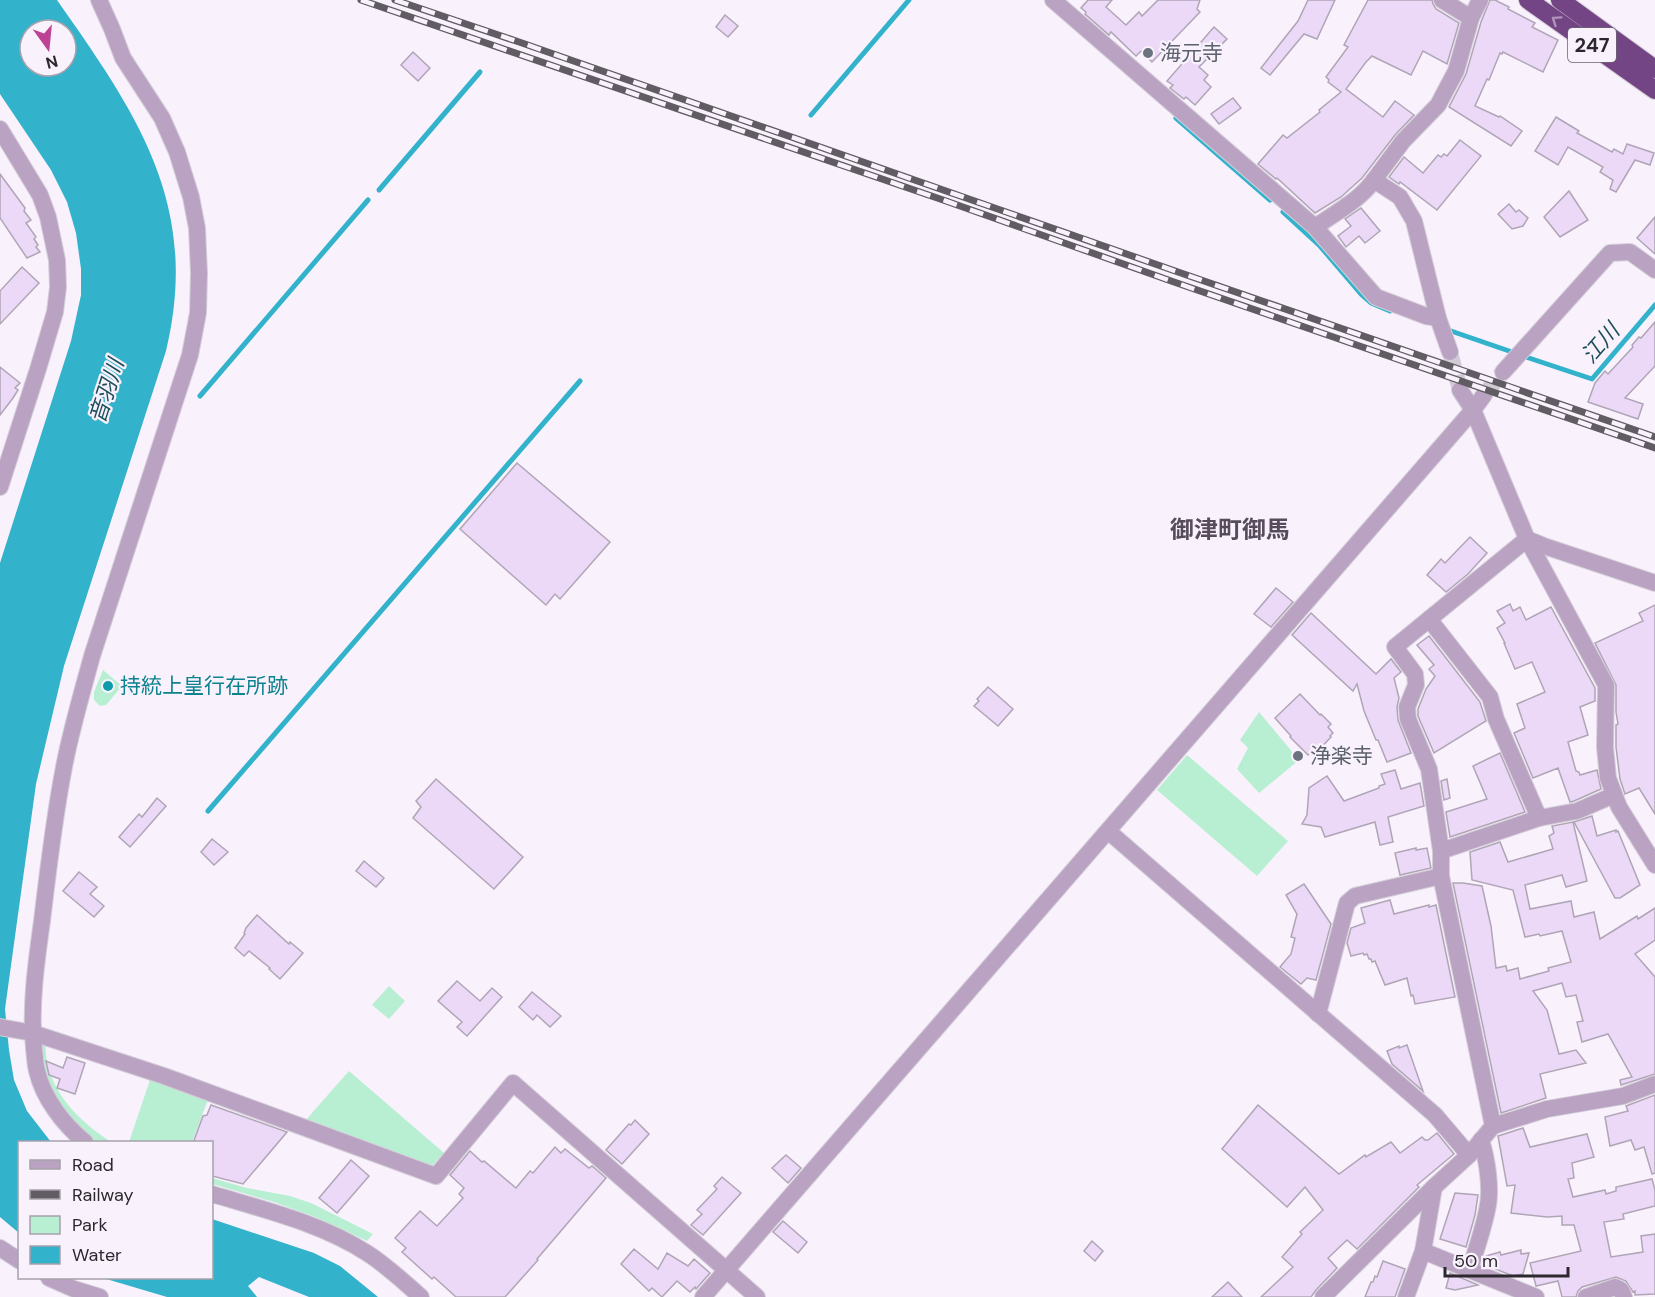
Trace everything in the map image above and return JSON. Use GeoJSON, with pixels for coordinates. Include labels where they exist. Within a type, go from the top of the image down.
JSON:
{"type":"FeatureCollection","features":[{"type":"Feature","properties":{"kind":"highway","name":"247"},"geometry":{"type":"LineString","coordinates":[[1528,0],[1655,90]]}},
{"type":"Feature","properties":{"kind":"highway","name":"247"},"geometry":{"type":"LineString","coordinates":[[1560,0],[1655,69]]}},
{"type":"Feature","properties":{"kind":"street"},"geometry":{"type":"LineString","coordinates":[[83,1141],[74,1134],[45,1093],[28,1033],[53,834],[64,766],[92,656],[190,355],[198,313],[200,273],[197,228],[181,163],[162,118],[123,58],[99,0]]}},
{"type":"Feature","properties":{"kind":"street"},"geometry":{"type":"LineString","coordinates":[[1053,0],[1315,227],[1376,297],[1426,316],[1438,318]]}},
{"type":"Feature","properties":{"kind":"street"},"geometry":{"type":"LineString","coordinates":[[1442,0],[1471,18]]}},
{"type":"Feature","properties":{"kind":"street"},"geometry":{"type":"LineString","coordinates":[[1315,227],[1370,186],[1403,141],[1438,105],[1456,71],[1471,18],[1480,0]]}},
{"type":"Feature","properties":{"kind":"street"},"geometry":{"type":"LineString","coordinates":[[0,129],[40,195],[53,238],[58,287],[55,312],[0,487]]}},
{"type":"Feature","properties":{"kind":"street"},"geometry":{"type":"LineString","coordinates":[[1374,180],[1400,197],[1414,221],[1438,318],[1450,351]]}},
{"type":"Feature","properties":{"kind":"street"},"geometry":{"type":"LineString","coordinates":[[1503,372],[1610,252],[1630,252],[1655,270]]}},
{"type":"Feature","properties":{"kind":"street"},"geometry":{"type":"LineString","coordinates":[[1460,390],[1473,410],[1527,539],[1606,685],[1605,747],[1608,778],[1619,807],[1655,865]]}},
{"type":"Feature","properties":{"kind":"street"},"geometry":{"type":"LineString","coordinates":[[703,1297],[1484,395]]}},
{"type":"Feature","properties":{"kind":"street"},"geometry":{"type":"LineString","coordinates":[[1527,539],[1655,583]]}},
{"type":"Feature","properties":{"kind":"street"},"geometry":{"type":"LineString","coordinates":[[1493,1126],[1441,876],[1441,851],[1430,769],[1408,719],[1407,707],[1416,686],[1415,674],[1395,647],[1527,539]]}},
{"type":"Feature","properties":{"kind":"street"},"geometry":{"type":"LineString","coordinates":[[1429,619],[1490,697],[1496,719],[1539,818]]}},
{"type":"Feature","properties":{"kind":"street"},"geometry":{"type":"LineString","coordinates":[[1441,851],[1539,818],[1577,811],[1614,795]]}},
{"type":"Feature","properties":{"kind":"street"},"geometry":{"type":"LineString","coordinates":[[1108,831],[1435,1115],[1468,1155]]}},
{"type":"Feature","properties":{"kind":"street"},"geometry":{"type":"LineString","coordinates":[[1318,1014],[1347,903],[1355,896],[1441,876]]}},
{"type":"Feature","properties":{"kind":"street"},"geometry":{"type":"LineString","coordinates":[[0,1028],[28,1033],[164,1076],[436,1176],[513,1083],[757,1297]]}},
{"type":"Feature","properties":{"kind":"street"},"geometry":{"type":"LineString","coordinates":[[1323,1297],[1468,1155],[1493,1126],[1547,1109],[1623,1096],[1655,1084]]}},
{"type":"Feature","properties":{"kind":"street"},"geometry":{"type":"LineString","coordinates":[[1470,1269],[1488,1208],[1485,1152],[1481,1140]]}},
{"type":"Feature","properties":{"kind":"street"},"geometry":{"type":"LineString","coordinates":[[1406,1297],[1423,1251],[1434,1187]]}},
{"type":"Feature","properties":{"kind":"street"},"geometry":{"type":"LineString","coordinates":[[213,1194],[311,1224],[345,1240],[369,1254],[421,1297]]}},
{"type":"Feature","properties":{"kind":"street"},"geometry":{"type":"LineString","coordinates":[[0,1248],[18,1260]]}},
{"type":"Feature","properties":{"kind":"street"},"geometry":{"type":"LineString","coordinates":[[1423,1251],[1536,1297]]}},
{"type":"Feature","properties":{"kind":"street"},"geometry":{"type":"LineString","coordinates":[[51,1279],[100,1297]]}},
{"type":"Feature","properties":{"kind":"street"},"geometry":{"type":"LineString","coordinates":[[1586,1297],[1615,1287],[1621,1290],[1624,1297]]}},
{"type":"Feature","properties":{"kind":"green space"},"geometry":{"type":"Polygon","coordinates":[[[103,670],[122,686],[106,705],[100,706],[94,700],[94,692],[103,670]]]}},
{"type":"Feature","properties":{"kind":"green space"},"geometry":{"type":"Polygon","coordinates":[[[1259,712],[1299,760],[1259,793],[1237,769],[1248,748],[1240,740],[1259,712]]]}},
{"type":"Feature","properties":{"kind":"green space"},"geometry":{"type":"Polygon","coordinates":[[[1187,755],[1288,841],[1257,876],[1157,790],[1187,755]]]}},
{"type":"Feature","properties":{"kind":"green space"},"geometry":{"type":"Polygon","coordinates":[[[389,986],[405,1001],[389,1019],[372,1005],[389,986]]]}},
{"type":"Feature","properties":{"kind":"green space"},"geometry":{"type":"Polygon","coordinates":[[[41,1041],[45,1042],[48,1067],[59,1092],[82,1120],[110,1141],[95,1141],[73,1121],[47,1079],[42,1063],[41,1041]]]}},
{"type":"Feature","properties":{"kind":"green space"},"geometry":{"type":"Polygon","coordinates":[[[349,1071],[444,1153],[431,1167],[304,1122],[349,1071]]]}},
{"type":"Feature","properties":{"kind":"green space"},"geometry":{"type":"Polygon","coordinates":[[[151,1077],[209,1097],[192,1141],[129,1141],[151,1077]]]}},
{"type":"Feature","properties":{"kind":"green space"},"geometry":{"type":"Polygon","coordinates":[[[213,1178],[311,1203],[373,1234],[367,1241],[315,1217],[213,1184],[213,1178]]]}},
{"type":"Feature","properties":{"kind":"water","name":"音羽川"},"geometry":{"type":"Polygon","coordinates":[[[0,0],[57,0],[69,18],[18,18],[18,78],[78,78],[78,30],[113,82],[155,164],[168,206],[175,251],[175,299],[166,351],[64,666],[36,784],[5,1009],[14,1080],[27,1111],[50,1141],[18,1141],[18,1232],[0,1217],[0,563],[71,341],[81,295],[81,269],[76,233],[67,202],[51,170],[0,94],[0,0]]]}},
{"type":"Feature","properties":{"kind":"water"},"geometry":{"type":"Polygon","coordinates":[[[213,1219],[314,1253],[340,1266],[378,1297],[309,1297],[259,1277],[248,1286],[257,1297],[167,1297],[106,1279],[213,1279],[213,1219]]]}},
{"type":"Feature","properties":{"kind":"building","name":"海元寺"},"geometry":{"type":"Polygon","coordinates":[[[1088,0],[1112,0],[1106,7],[1126,25],[1139,12],[1142,16],[1158,0],[1200,0],[1197,9],[1200,12],[1152,62],[1141,51],[1136,56],[1111,32],[1109,35],[1085,14],[1086,12],[1081,8],[1088,0]]]}},
{"type":"Feature","properties":{"kind":"building"},"geometry":{"type":"Polygon","coordinates":[[[1308,0],[1335,0],[1317,39],[1304,34],[1270,75],[1261,68],[1298,21],[1308,0]]]}},
{"type":"Feature","properties":{"kind":"building"},"geometry":{"type":"Polygon","coordinates":[[[1368,0],[1432,0],[1436,9],[1459,23],[1447,64],[1423,51],[1411,75],[1372,56],[1366,62],[1346,89],[1383,117],[1395,101],[1414,115],[1395,135],[1362,178],[1341,197],[1315,213],[1258,164],[1283,135],[1287,138],[1341,92],[1328,82],[1326,77],[1348,47],[1344,45],[1368,0]]]}},
{"type":"Feature","properties":{"kind":"building"},"geometry":{"type":"Polygon","coordinates":[[[1490,0],[1509,7],[1508,9],[1535,23],[1532,27],[1558,40],[1543,72],[1503,52],[1500,53],[1475,106],[1500,116],[1522,131],[1511,146],[1449,107],[1466,74],[1490,0]]]}},
{"type":"Feature","properties":{"kind":"building"},"geometry":{"type":"Polygon","coordinates":[[[725,15],[738,26],[728,37],[716,27],[725,15]]]}},
{"type":"Feature","properties":{"kind":"building"},"geometry":{"type":"Polygon","coordinates":[[[1214,27],[1227,39],[1199,67],[1208,75],[1204,80],[1211,87],[1195,105],[1170,88],[1173,85],[1167,81],[1214,27]]]}},
{"type":"Feature","properties":{"kind":"building"},"geometry":{"type":"Polygon","coordinates":[[[413,52],[430,68],[418,81],[401,65],[413,52]]]}},
{"type":"Feature","properties":{"kind":"building"},"geometry":{"type":"Polygon","coordinates":[[[1233,98],[1241,108],[1219,124],[1211,114],[1233,98]]]}},
{"type":"Feature","properties":{"kind":"building"},"geometry":{"type":"Polygon","coordinates":[[[1556,117],[1579,131],[1577,133],[1612,152],[1614,149],[1623,154],[1627,144],[1654,153],[1650,165],[1635,160],[1616,192],[1610,189],[1613,180],[1600,172],[1603,167],[1568,147],[1558,165],[1535,151],[1556,117]]]}},
{"type":"Feature","properties":{"kind":"building"},"geometry":{"type":"Polygon","coordinates":[[[1460,140],[1481,156],[1437,210],[1400,182],[1399,184],[1389,177],[1404,157],[1423,173],[1438,155],[1447,156],[1460,140]]]}},
{"type":"Feature","properties":{"kind":"building"},"geometry":{"type":"Polygon","coordinates":[[[0,174],[31,220],[26,223],[36,237],[34,239],[38,245],[36,247],[40,252],[27,258],[0,218],[0,174]]]}},
{"type":"Feature","properties":{"kind":"building"},"geometry":{"type":"Polygon","coordinates":[[[1569,191],[1588,220],[1560,237],[1544,217],[1569,191]]]}},
{"type":"Feature","properties":{"kind":"building"},"geometry":{"type":"Polygon","coordinates":[[[1509,204],[1516,212],[1519,210],[1528,218],[1523,226],[1512,229],[1498,214],[1509,204]]]}},
{"type":"Feature","properties":{"kind":"building"},"geometry":{"type":"Polygon","coordinates":[[[1361,208],[1380,231],[1365,243],[1359,236],[1346,247],[1338,236],[1351,226],[1345,219],[1361,208]]]}},
{"type":"Feature","properties":{"kind":"building"},"geometry":{"type":"Polygon","coordinates":[[[1655,217],[1655,254],[1637,238],[1655,217]]]}},
{"type":"Feature","properties":{"kind":"building"},"geometry":{"type":"Polygon","coordinates":[[[22,267],[39,283],[0,324],[0,291],[22,267]]]}},
{"type":"Feature","properties":{"kind":"building"},"geometry":{"type":"Polygon","coordinates":[[[1655,322],[1655,366],[1625,398],[1643,404],[1638,419],[1588,402],[1595,383],[1605,371],[1608,374],[1633,347],[1632,345],[1639,337],[1641,338],[1655,322]]]}},
{"type":"Feature","properties":{"kind":"building"},"geometry":{"type":"Polygon","coordinates":[[[0,367],[20,383],[15,388],[18,390],[13,398],[0,415],[0,367]]]}},
{"type":"Feature","properties":{"kind":"building"},"geometry":{"type":"Polygon","coordinates":[[[517,463],[610,542],[560,599],[555,594],[546,605],[460,529],[517,463]]]}},
{"type":"Feature","properties":{"kind":"building"},"geometry":{"type":"Polygon","coordinates":[[[1470,537],[1487,553],[1468,574],[1446,592],[1427,575],[1441,559],[1445,563],[1470,537]]]}},
{"type":"Feature","properties":{"kind":"building"},"geometry":{"type":"Polygon","coordinates":[[[1276,588],[1293,602],[1271,627],[1254,614],[1276,588]]]}},
{"type":"Feature","properties":{"kind":"building"},"geometry":{"type":"Polygon","coordinates":[[[1510,604],[1513,611],[1520,607],[1526,620],[1551,607],[1595,688],[1595,701],[1580,707],[1588,735],[1568,742],[1576,771],[1580,775],[1597,770],[1601,789],[1574,801],[1570,802],[1558,768],[1533,778],[1514,733],[1525,728],[1517,704],[1545,692],[1532,662],[1515,669],[1497,628],[1505,623],[1497,611],[1510,604]]]}},
{"type":"Feature","properties":{"kind":"building"},"geometry":{"type":"Polygon","coordinates":[[[1655,605],[1655,814],[1639,788],[1625,794],[1620,779],[1616,747],[1616,725],[1618,724],[1616,685],[1595,643],[1643,621],[1639,613],[1655,605]]]}},
{"type":"Feature","properties":{"kind":"building"},"geometry":{"type":"Polygon","coordinates":[[[1311,613],[1376,674],[1391,659],[1401,672],[1394,678],[1399,698],[1398,720],[1411,753],[1387,762],[1364,711],[1357,684],[1353,691],[1292,635],[1311,613]]]}},
{"type":"Feature","properties":{"kind":"building"},"geometry":{"type":"Polygon","coordinates":[[[1429,636],[1480,702],[1486,721],[1434,753],[1418,716],[1418,709],[1426,689],[1435,676],[1429,669],[1434,665],[1417,645],[1429,636]]]}},
{"type":"Feature","properties":{"kind":"building"},"geometry":{"type":"Polygon","coordinates":[[[988,687],[1013,709],[998,726],[974,706],[988,687]]]}},
{"type":"Feature","properties":{"kind":"building"},"geometry":{"type":"Polygon","coordinates":[[[1300,694],[1331,724],[1328,727],[1333,733],[1331,737],[1314,755],[1311,752],[1308,755],[1275,718],[1300,694]]]}},
{"type":"Feature","properties":{"kind":"building"},"geometry":{"type":"Polygon","coordinates":[[[1500,753],[1525,812],[1450,837],[1446,812],[1487,799],[1473,766],[1500,753]]]}},
{"type":"Feature","properties":{"kind":"building"},"geometry":{"type":"Polygon","coordinates":[[[1395,770],[1401,789],[1420,783],[1424,806],[1388,817],[1393,842],[1380,845],[1375,822],[1325,837],[1321,827],[1302,824],[1307,815],[1309,788],[1327,776],[1344,801],[1379,788],[1385,784],[1381,774],[1395,770]]]}},
{"type":"Feature","properties":{"kind":"building"},"geometry":{"type":"Polygon","coordinates":[[[436,779],[523,857],[494,889],[413,818],[421,807],[416,801],[436,779]]]}},
{"type":"Feature","properties":{"kind":"building"},"geometry":{"type":"Polygon","coordinates":[[[1447,779],[1450,798],[1444,800],[1441,781],[1447,779]]]}},
{"type":"Feature","properties":{"kind":"building"},"geometry":{"type":"Polygon","coordinates":[[[157,798],[166,806],[130,847],[119,837],[139,814],[142,817],[157,798]]]}},
{"type":"Feature","properties":{"kind":"building"},"geometry":{"type":"Polygon","coordinates":[[[1592,816],[1597,836],[1618,831],[1640,885],[1620,898],[1615,898],[1574,822],[1592,816]]]}},
{"type":"Feature","properties":{"kind":"building"},"geometry":{"type":"Polygon","coordinates":[[[1573,822],[1587,881],[1566,887],[1562,875],[1525,885],[1530,909],[1571,901],[1574,917],[1594,912],[1600,939],[1637,916],[1638,919],[1655,908],[1655,940],[1635,954],[1655,977],[1655,1074],[1621,1085],[1620,1080],[1632,1077],[1608,1034],[1582,1042],[1577,1022],[1583,1021],[1576,995],[1566,997],[1562,983],[1533,991],[1547,1010],[1559,1054],[1576,1050],[1586,1063],[1540,1074],[1546,1098],[1501,1113],[1453,883],[1482,886],[1491,926],[1496,968],[1506,966],[1507,971],[1518,968],[1520,979],[1571,962],[1562,931],[1525,937],[1513,890],[1472,880],[1470,852],[1500,842],[1508,862],[1553,849],[1549,836],[1554,833],[1552,826],[1573,822]]]}},
{"type":"Feature","properties":{"kind":"building"},"geometry":{"type":"Polygon","coordinates":[[[212,839],[228,852],[214,865],[201,852],[212,839]]]}},
{"type":"Feature","properties":{"kind":"building"},"geometry":{"type":"Polygon","coordinates":[[[1416,848],[1416,850],[1427,848],[1431,868],[1400,875],[1395,853],[1416,848]]]}},
{"type":"Feature","properties":{"kind":"building"},"geometry":{"type":"Polygon","coordinates":[[[364,861],[384,878],[376,887],[356,871],[364,861]]]}},
{"type":"Feature","properties":{"kind":"building"},"geometry":{"type":"Polygon","coordinates":[[[79,872],[97,887],[90,894],[104,906],[94,917],[63,891],[79,872]]]}},
{"type":"Feature","properties":{"kind":"building"},"geometry":{"type":"Polygon","coordinates":[[[1304,884],[1331,924],[1316,980],[1307,978],[1301,984],[1280,967],[1291,954],[1295,938],[1291,937],[1297,914],[1286,895],[1304,884]]]}},
{"type":"Feature","properties":{"kind":"building"},"geometry":{"type":"Polygon","coordinates":[[[1390,900],[1394,914],[1436,905],[1455,997],[1415,1004],[1407,978],[1385,985],[1375,961],[1372,962],[1367,954],[1351,956],[1347,943],[1351,928],[1365,923],[1361,908],[1390,900]]]}},
{"type":"Feature","properties":{"kind":"building"},"geometry":{"type":"Polygon","coordinates":[[[257,915],[289,944],[290,942],[303,953],[280,979],[249,951],[244,956],[235,948],[245,934],[246,928],[257,915]]]}},
{"type":"Feature","properties":{"kind":"building"},"geometry":{"type":"Polygon","coordinates":[[[457,981],[480,1001],[492,988],[502,997],[467,1036],[457,1027],[462,1022],[438,1001],[457,981]]]}},
{"type":"Feature","properties":{"kind":"building"},"geometry":{"type":"Polygon","coordinates":[[[532,992],[561,1016],[550,1027],[537,1015],[533,1020],[519,1007],[532,992]]]}},
{"type":"Feature","properties":{"kind":"building"},"geometry":{"type":"Polygon","coordinates":[[[1407,1045],[1423,1091],[1392,1064],[1387,1051],[1407,1045]]]}},
{"type":"Feature","properties":{"kind":"building"},"geometry":{"type":"Polygon","coordinates":[[[67,1057],[85,1063],[75,1094],[57,1088],[60,1079],[49,1075],[47,1066],[46,1061],[63,1068],[67,1057]]]}},
{"type":"Feature","properties":{"kind":"building"},"geometry":{"type":"Polygon","coordinates":[[[1655,1095],[1655,1173],[1652,1174],[1644,1147],[1635,1150],[1631,1140],[1610,1146],[1605,1117],[1628,1111],[1626,1106],[1655,1095]]]}},
{"type":"Feature","properties":{"kind":"building"},"geometry":{"type":"Polygon","coordinates":[[[211,1105],[287,1132],[243,1184],[213,1176],[213,1141],[194,1141],[203,1116],[207,1115],[211,1105]]]}},
{"type":"Feature","properties":{"kind":"building"},"geometry":{"type":"Polygon","coordinates":[[[1258,1105],[1339,1174],[1365,1155],[1366,1157],[1391,1142],[1400,1153],[1422,1137],[1428,1140],[1437,1133],[1454,1154],[1417,1185],[1419,1187],[1357,1249],[1347,1240],[1328,1258],[1337,1268],[1311,1297],[1261,1297],[1293,1267],[1282,1257],[1302,1234],[1300,1232],[1323,1210],[1305,1187],[1287,1207],[1222,1149],[1258,1105]]]}},
{"type":"Feature","properties":{"kind":"building"},"geometry":{"type":"Polygon","coordinates":[[[635,1120],[649,1134],[622,1164],[606,1150],[635,1120]]]}},
{"type":"Feature","properties":{"kind":"building"},"geometry":{"type":"Polygon","coordinates":[[[1523,1128],[1530,1147],[1587,1134],[1594,1157],[1572,1163],[1574,1178],[1568,1179],[1573,1197],[1605,1190],[1606,1194],[1616,1191],[1616,1187],[1652,1179],[1655,1206],[1623,1214],[1624,1219],[1604,1222],[1611,1257],[1643,1252],[1641,1236],[1655,1234],[1655,1294],[1635,1295],[1635,1291],[1633,1292],[1626,1281],[1616,1277],[1582,1287],[1576,1297],[1562,1297],[1558,1281],[1536,1286],[1530,1263],[1581,1251],[1574,1225],[1562,1225],[1562,1216],[1547,1217],[1511,1213],[1515,1185],[1507,1186],[1498,1136],[1523,1128]]]}},
{"type":"Feature","properties":{"kind":"building"},"geometry":{"type":"Polygon","coordinates":[[[555,1147],[561,1153],[565,1149],[606,1178],[505,1297],[456,1297],[402,1252],[406,1248],[395,1238],[420,1211],[437,1226],[463,1198],[459,1194],[464,1188],[450,1175],[470,1151],[516,1188],[530,1171],[533,1173],[555,1147]]]}},
{"type":"Feature","properties":{"kind":"building"},"geometry":{"type":"Polygon","coordinates":[[[786,1155],[801,1168],[788,1183],[772,1168],[786,1155]]]}},
{"type":"Feature","properties":{"kind":"building"},"geometry":{"type":"Polygon","coordinates":[[[351,1160],[369,1176],[337,1213],[319,1198],[351,1160]]]}},
{"type":"Feature","properties":{"kind":"building"},"geometry":{"type":"Polygon","coordinates":[[[722,1177],[741,1193],[703,1235],[691,1225],[702,1214],[697,1210],[717,1189],[714,1186],[722,1177]]]}},
{"type":"Feature","properties":{"kind":"building"},"geometry":{"type":"Polygon","coordinates":[[[1455,1193],[1478,1195],[1466,1247],[1440,1239],[1455,1193]]]}},
{"type":"Feature","properties":{"kind":"building"},"geometry":{"type":"Polygon","coordinates":[[[783,1221],[807,1242],[798,1253],[773,1232],[783,1221]]]}},
{"type":"Feature","properties":{"kind":"building"},"geometry":{"type":"Polygon","coordinates":[[[1092,1241],[1103,1251],[1095,1261],[1084,1251],[1092,1241]]]}},
{"type":"Feature","properties":{"kind":"building"},"geometry":{"type":"Polygon","coordinates":[[[634,1249],[658,1269],[667,1253],[688,1266],[694,1259],[710,1273],[696,1289],[695,1287],[690,1292],[677,1281],[662,1297],[652,1288],[649,1291],[621,1264],[634,1249]]]}},
{"type":"Feature","properties":{"kind":"building"},"geometry":{"type":"Polygon","coordinates":[[[1521,1250],[1521,1254],[1529,1253],[1523,1274],[1513,1276],[1488,1266],[1486,1256],[1521,1250]]]}},
{"type":"Feature","properties":{"kind":"building"},"geometry":{"type":"Polygon","coordinates":[[[1383,1261],[1405,1269],[1395,1297],[1365,1297],[1371,1282],[1375,1276],[1377,1277],[1383,1261]]]}},
{"type":"Feature","properties":{"kind":"building"},"geometry":{"type":"Polygon","coordinates":[[[1450,1273],[1478,1285],[1455,1290],[1446,1288],[1450,1273]]]}},
{"type":"Feature","properties":{"kind":"building"},"geometry":{"type":"Polygon","coordinates":[[[1228,1282],[1242,1297],[1212,1297],[1228,1282]]]}},
{"type":"Feature","properties":{"kind":"waterway"},"geometry":{"type":"LineString","coordinates":[[811,115],[909,0]]}},
{"type":"Feature","properties":{"kind":"waterway"},"geometry":{"type":"LineString","coordinates":[[379,190],[480,72]]}},
{"type":"Feature","properties":{"kind":"waterway"},"geometry":{"type":"LineString","coordinates":[[1176,118],[1270,200]]}},
{"type":"Feature","properties":{"kind":"waterway"},"geometry":{"type":"LineString","coordinates":[[200,396],[368,200]]}},
{"type":"Feature","properties":{"kind":"waterway"},"geometry":{"type":"LineString","coordinates":[[1283,212],[1320,246],[1362,295],[1371,303],[1390,311]]}},
{"type":"Feature","properties":{"kind":"waterway","name":"江川"},"geometry":{"type":"LineString","coordinates":[[1526,357],[1592,379],[1655,305]]}},
{"type":"Feature","properties":{"kind":"waterway"},"geometry":{"type":"LineString","coordinates":[[1451,331],[1512,352]]}},
{"type":"Feature","properties":{"kind":"waterway"},"geometry":{"type":"LineString","coordinates":[[208,811],[580,381]]}},
{"type":"Feature","properties":{"kind":"tunnel"},"geometry":{"type":"LineString","coordinates":[[1450,352],[1460,390]]}},
{"type":"Feature","properties":{"kind":"tunnel"},"geometry":{"type":"LineString","coordinates":[[1484,395],[1503,372]]}},
{"type":"Feature","properties":{"kind":"railway"},"geometry":{"type":"LineString","coordinates":[[361,0],[1655,448]]}},
{"type":"Feature","properties":{"kind":"railway"},"geometry":{"type":"LineString","coordinates":[[395,0],[1655,437]]}},
{"type":"Feature","properties":{"kind":"place","name":"海元寺"},"geometry":{"type":"Point","coordinates":[1148,53]}},
{"type":"Feature","properties":{"kind":"place","name":"持統上皇行在所跡"},"geometry":{"type":"Point","coordinates":[108,686]}},
{"type":"Feature","properties":{"kind":"place","name":"浄楽寺"},"geometry":{"type":"Point","coordinates":[1298,756]}},
{"type":"Feature","properties":{"kind":"district","name":"御津町御馬"},"geometry":{"type":"Point","coordinates":[1230,530]}}]}
